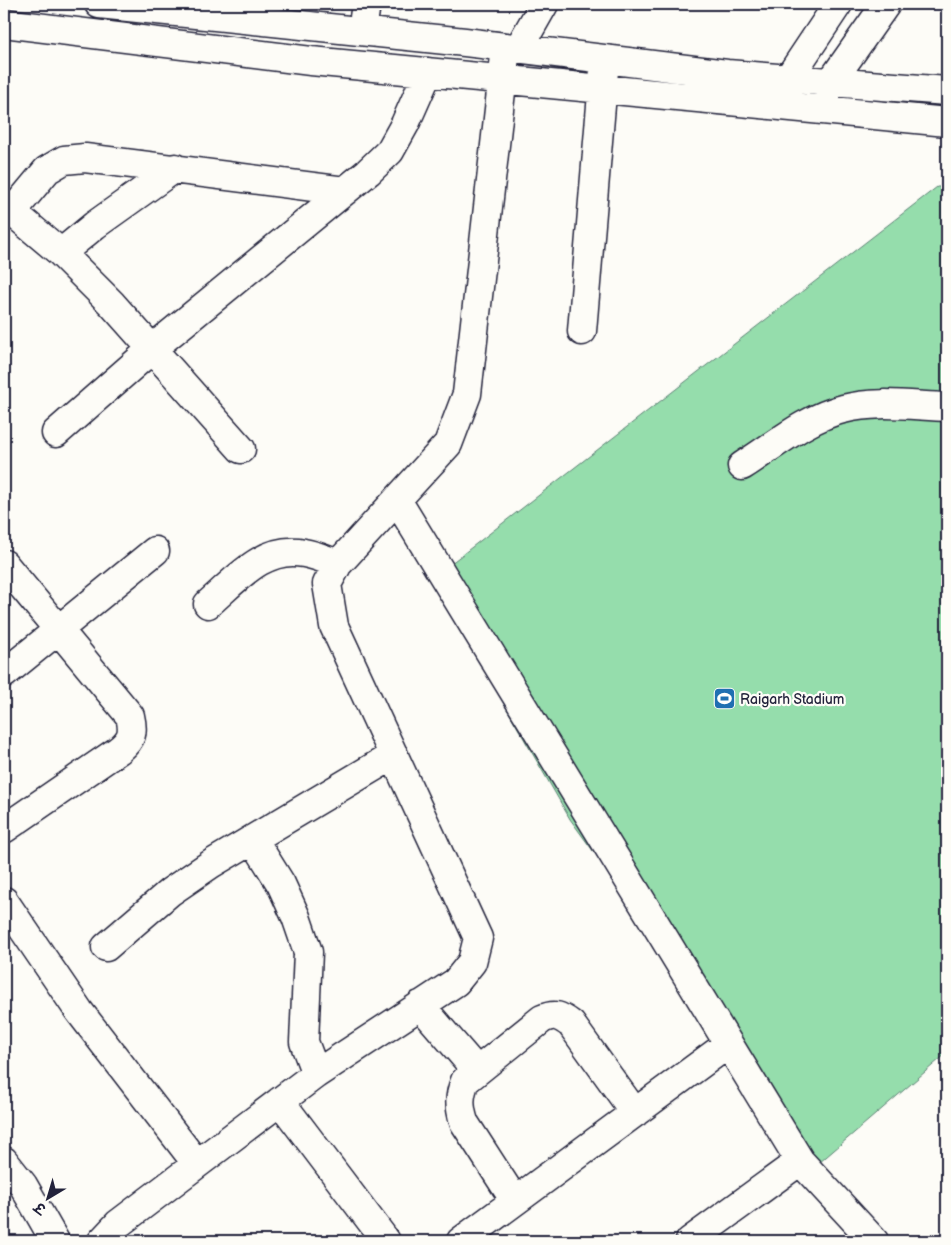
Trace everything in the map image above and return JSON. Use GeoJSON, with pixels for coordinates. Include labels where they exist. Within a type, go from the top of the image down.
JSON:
{"type":"FeatureCollection","features":[{"type":"Feature","properties":{"kind":"street"},"geometry":{"type":"LineString","coordinates":[[99,4],[273,13],[362,31],[788,78],[947,91]]}},
{"type":"Feature","properties":{"kind":"street"},"geometry":{"type":"LineString","coordinates":[[362,31],[366,4]]}},
{"type":"Feature","properties":{"kind":"street"},"geometry":{"type":"LineString","coordinates":[[102,1241],[118,1224],[316,1074],[456,982],[472,962],[478,938],[334,626],[326,584],[338,564],[448,444],[468,394],[502,80],[512,48],[544,4]]}},
{"type":"Feature","properties":{"kind":"street"},"geometry":{"type":"LineString","coordinates":[[772,105],[838,4]]}},
{"type":"Feature","properties":{"kind":"street"},"geometry":{"type":"LineString","coordinates":[[816,110],[831,82],[886,4]]}},
{"type":"Feature","properties":{"kind":"street"},"geometry":{"type":"LineString","coordinates":[[4,23],[311,61],[947,122]]}},
{"type":"Feature","properties":{"kind":"street"},"geometry":{"type":"LineString","coordinates":[[582,331],[604,59]]}},
{"type":"Feature","properties":{"kind":"street"},"geometry":{"type":"LineString","coordinates":[[56,433],[153,348],[345,191],[390,151],[406,124],[428,72]]}},
{"type":"Feature","properties":{"kind":"street"},"geometry":{"type":"LineString","coordinates":[[242,449],[153,348],[61,253],[8,209],[48,170],[64,160],[85,158],[345,191]]}},
{"type":"Feature","properties":{"kind":"street"},"geometry":{"type":"LineString","coordinates":[[61,253],[95,225],[175,168]]}},
{"type":"Feature","properties":{"kind":"street"},"geometry":{"type":"LineString","coordinates":[[742,466],[818,417],[843,408],[870,404],[947,407]]}},
{"type":"Feature","properties":{"kind":"street"},"geometry":{"type":"LineString","coordinates":[[397,500],[800,1161],[874,1241]]}},
{"type":"Feature","properties":{"kind":"street"},"geometry":{"type":"LineString","coordinates":[[4,674],[155,551]]}},
{"type":"Feature","properties":{"kind":"street"},"geometry":{"type":"LineString","coordinates":[[208,604],[262,559],[282,553],[304,553],[338,564]]}},
{"type":"Feature","properties":{"kind":"street"},"geometry":{"type":"LineString","coordinates":[[4,564],[130,716],[133,731],[130,740],[118,750],[4,829]]}},
{"type":"Feature","properties":{"kind":"street"},"geometry":{"type":"LineString","coordinates":[[106,947],[170,892],[253,839],[394,755]]}},
{"type":"Feature","properties":{"kind":"street"},"geometry":{"type":"LineString","coordinates":[[253,839],[281,884],[296,917],[308,952],[304,1042],[316,1074]]}},
{"type":"Feature","properties":{"kind":"street"},"geometry":{"type":"LineString","coordinates":[[4,901],[79,1011],[197,1164]]}},
{"type":"Feature","properties":{"kind":"street"},"geometry":{"type":"LineString","coordinates":[[420,1005],[476,1071]]}},
{"type":"Feature","properties":{"kind":"street"},"geometry":{"type":"LineString","coordinates":[[515,1201],[464,1122],[459,1095],[465,1080],[542,1019],[551,1015],[559,1016],[570,1024],[635,1113]]}},
{"type":"Feature","properties":{"kind":"street"},"geometry":{"type":"LineString","coordinates":[[461,1241],[728,1044]]}},
{"type":"Feature","properties":{"kind":"street"},"geometry":{"type":"LineString","coordinates":[[280,1102],[386,1241]]}},
{"type":"Feature","properties":{"kind":"street"},"geometry":{"type":"LineString","coordinates":[[4,1161],[23,1185],[55,1241]]}},
{"type":"Feature","properties":{"kind":"street"},"geometry":{"type":"LineString","coordinates":[[690,1241],[800,1161]]}},
{"type":"Feature","properties":{"kind":"green space","name":"Raigarh Stadium"},"geometry":{"type":"Polygon","coordinates":[[[937,187],[947,187],[947,1053],[819,1163],[570,819],[432,578],[937,187]]]}},
{"type":"Feature","properties":{"kind":"place","name":"Raigarh Stadium"},"geometry":{"type":"Point","coordinates":[724,699]}}]}
